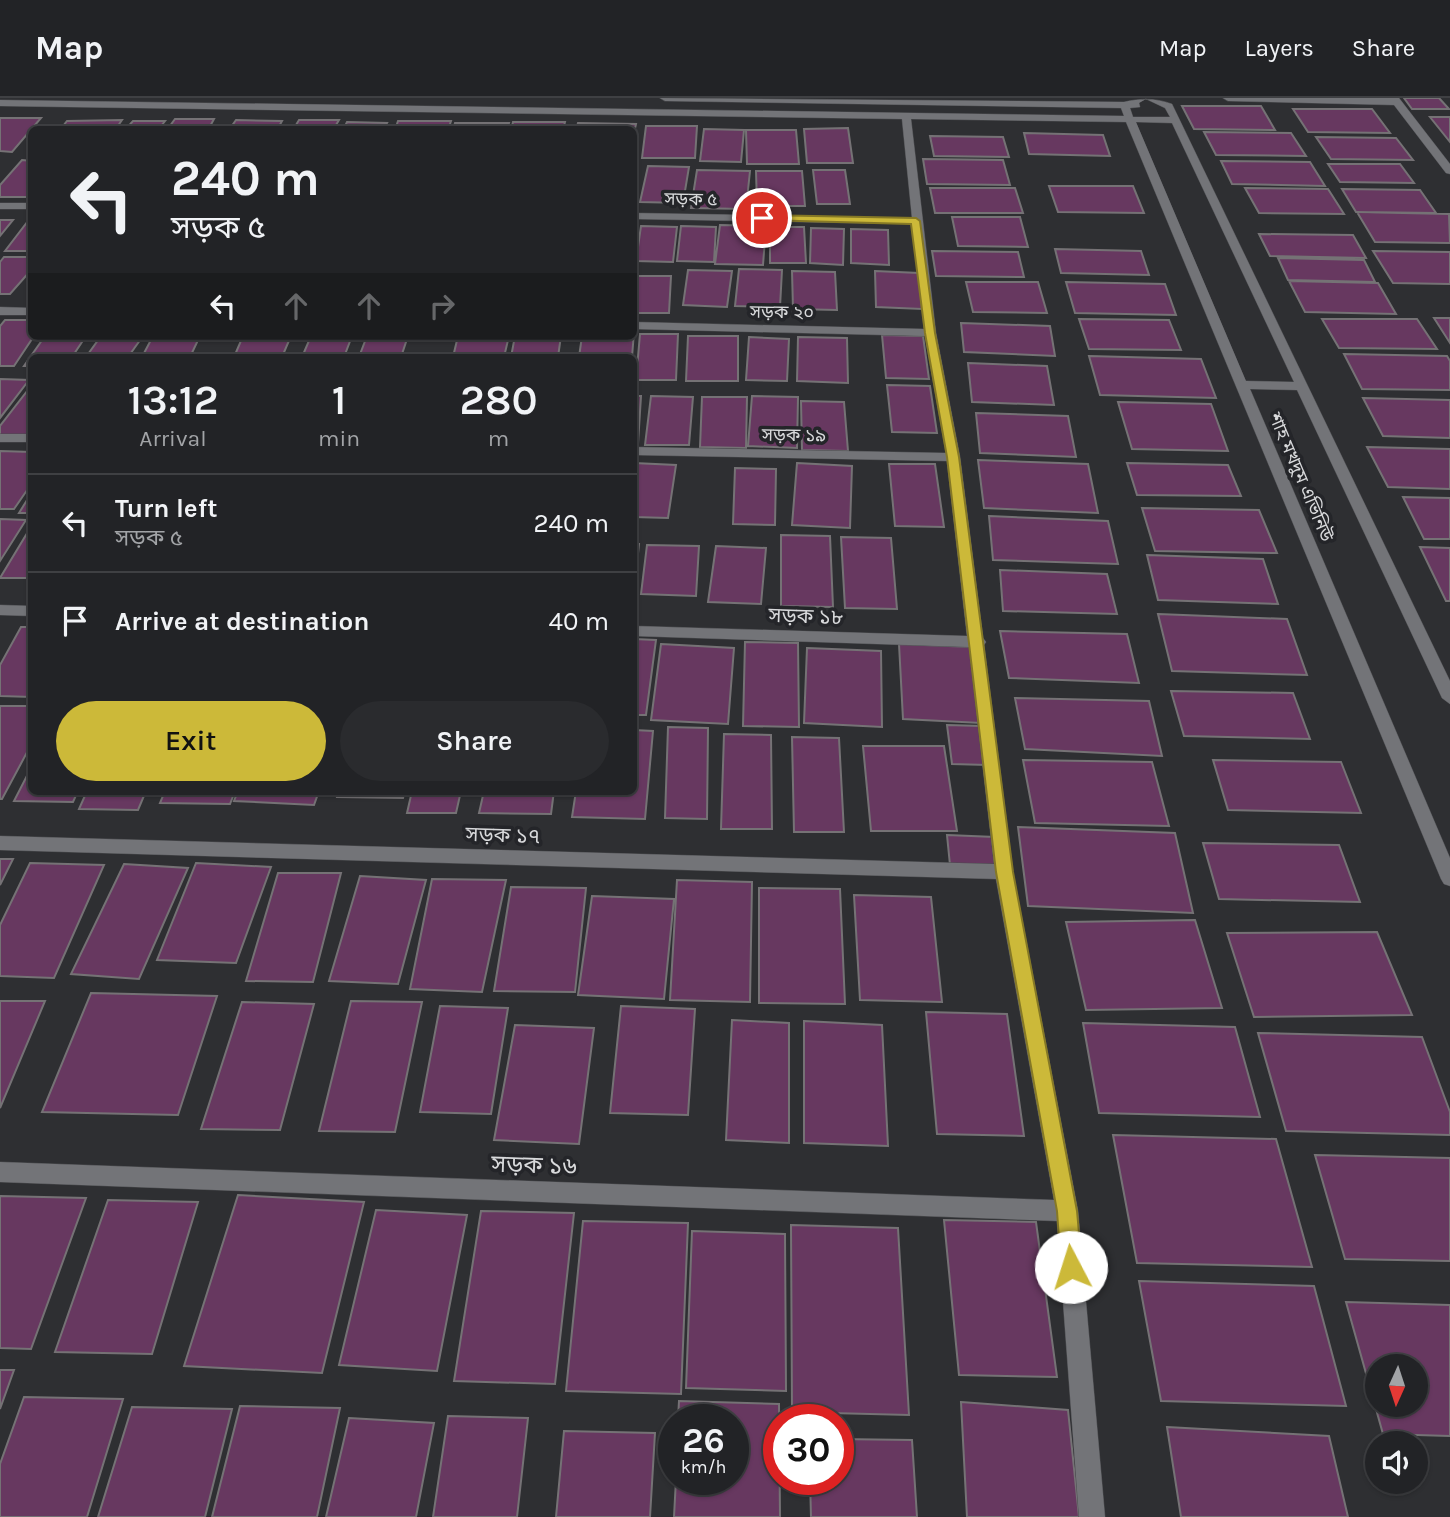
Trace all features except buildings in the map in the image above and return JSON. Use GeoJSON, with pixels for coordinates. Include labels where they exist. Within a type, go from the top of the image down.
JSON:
{"type":"FeatureCollection","features":[{"type":"Feature","properties":{"kind":"street"},"geometry":{"type":"LineString","coordinates":[[665,98],[1127,112],[1176,120]]}},
{"type":"Feature","properties":{"kind":"street"},"geometry":{"type":"LineString","coordinates":[[1127,112],[1142,98]]}},
{"type":"Feature","properties":{"kind":"street"},"geometry":{"type":"LineString","coordinates":[[1150,98],[1169,106]]}},
{"type":"Feature","properties":{"kind":"street"},"geometry":{"type":"LineString","coordinates":[[1228,98],[1395,100],[1444,157],[1450,171]]}},
{"type":"Feature","properties":{"kind":"street"},"geometry":{"type":"LineString","coordinates":[[0,103],[906,115],[1127,112],[1169,106]]}},
{"type":"Feature","properties":{"kind":"street","name":"শাহ মখদুম এভিনিউ"},"geometry":{"type":"LineString","coordinates":[[1169,106],[1450,698]]}},
{"type":"Feature","properties":{"kind":"street","name":"শাহ মখদুম এভিনিউ"},"geometry":{"type":"LineString","coordinates":[[1127,112],[1450,879]]}},
{"type":"Feature","properties":{"kind":"street"},"geometry":{"type":"LineString","coordinates":[[906,115],[930,333],[953,457],[978,642],[1004,872],[1067,1211],[1092,1517]]}},
{"type":"Feature","properties":{"kind":"street"},"geometry":{"type":"LineString","coordinates":[[0,206],[28,206]]}},
{"type":"Feature","properties":{"kind":"street","name":"সড়ক ৫"},"geometry":{"type":"LineString","coordinates":[[637,216],[916,221]]}},
{"type":"Feature","properties":{"kind":"street"},"geometry":{"type":"LineString","coordinates":[[0,311],[28,312]]}},
{"type":"Feature","properties":{"kind":"street","name":"সড়ক ২০"},"geometry":{"type":"LineString","coordinates":[[637,326],[930,333]]}},
{"type":"Feature","properties":{"kind":"street"},"geometry":{"type":"LineString","coordinates":[[1241,385],[1301,387]]}},
{"type":"Feature","properties":{"kind":"street"},"geometry":{"type":"LineString","coordinates":[[0,438],[28,438]]}},
{"type":"Feature","properties":{"kind":"street","name":"সড়ক ১৯"},"geometry":{"type":"LineString","coordinates":[[637,450],[953,457]]}},
{"type":"Feature","properties":{"kind":"street"},"geometry":{"type":"LineString","coordinates":[[0,610],[28,611]]}},
{"type":"Feature","properties":{"kind":"street","name":"সড়ক ১৮"},"geometry":{"type":"LineString","coordinates":[[637,631],[978,642]]}},
{"type":"Feature","properties":{"kind":"street","name":"সড়ক ১৭"},"geometry":{"type":"LineString","coordinates":[[0,843],[1004,872]]}},
{"type":"Feature","properties":{"kind":"street","name":"সড়ক ১৬"},"geometry":{"type":"LineString","coordinates":[[0,1172],[1067,1211]]}},
{"type":"Feature","properties":{"kind":"route"},"geometry":{"type":"LineString","coordinates":[[762,218],[916,221],[930,333],[953,457],[978,642],[1004,872],[1067,1211],[1071,1267]]}}]}
